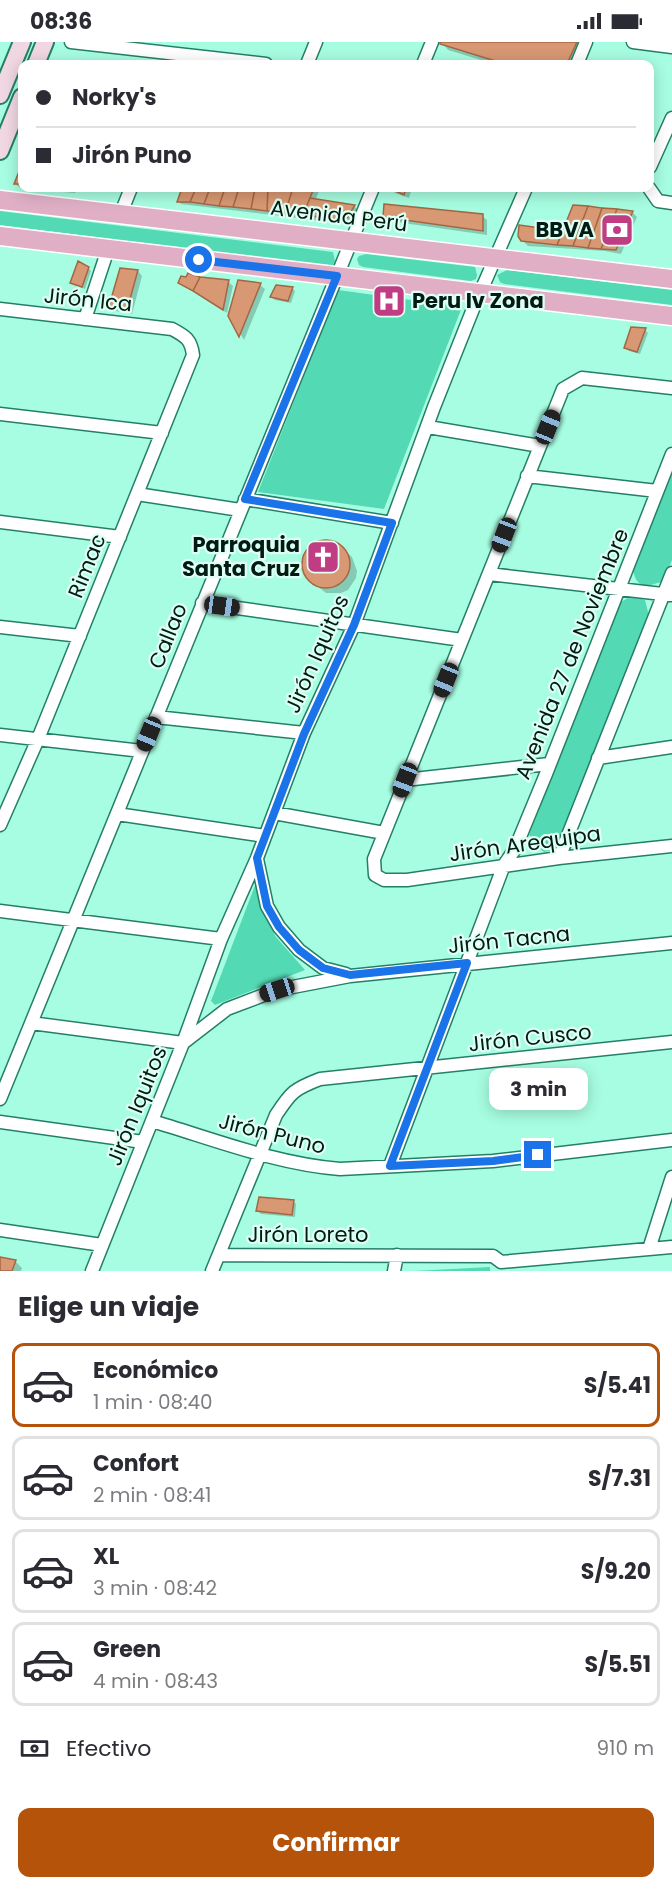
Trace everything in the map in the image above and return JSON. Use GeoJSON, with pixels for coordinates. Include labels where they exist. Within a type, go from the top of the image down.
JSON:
{"type":"FeatureCollection","features":[{"type":"Feature","properties":{"kind":"main road"},"geometry":{"type":"LineString","coordinates":[[0,95],[22,42]]}},
{"type":"Feature","properties":{"kind":"main road"},"geometry":{"type":"LineString","coordinates":[[38,60],[45,42]]}},
{"type":"Feature","properties":{"kind":"main road"},"geometry":{"type":"LineString","coordinates":[[0,151],[18,109]]}},
{"type":"Feature","properties":{"kind":"main road","name":"Avenida Perú"},"geometry":{"type":"LineString","coordinates":[[0,200],[672,279]]}},
{"type":"Feature","properties":{"kind":"main road"},"geometry":{"type":"LineString","coordinates":[[0,236],[672,316]]}},
{"type":"Feature","properties":{"kind":"street"},"geometry":{"type":"LineString","coordinates":[[71,42],[231,60]]}},
{"type":"Feature","properties":{"kind":"street"},"geometry":{"type":"LineString","coordinates":[[309,60],[316,42]]}},
{"type":"Feature","properties":{"kind":"street"},"geometry":{"type":"LineString","coordinates":[[425,60],[432,42]]}},
{"type":"Feature","properties":{"kind":"street"},"geometry":{"type":"LineString","coordinates":[[579,60],[586,42]]}},
{"type":"Feature","properties":{"kind":"street"},"geometry":{"type":"LineString","coordinates":[[633,42],[672,47]]}},
{"type":"Feature","properties":{"kind":"street"},"geometry":{"type":"LineString","coordinates":[[654,158],[672,118]]}},
{"type":"Feature","properties":{"kind":"street"},"geometry":{"type":"LineString","coordinates":[[121,213],[129,192]]}},
{"type":"Feature","properties":{"kind":"street","name":"Callao"},"geometry":{"type":"LineString","coordinates":[[0,1099],[371,192]]}},
{"type":"Feature","properties":{"kind":"street","name":"Jirón Iquitos"},"geometry":{"type":"LineString","coordinates":[[92,1271],[183,1043],[221,939],[257,858],[304,734],[354,625],[434,407],[524,192]]}},
{"type":"Feature","properties":{"kind":"street"},"geometry":{"type":"LineString","coordinates":[[652,192],[658,201],[672,203]]}},
{"type":"Feature","properties":{"kind":"street"},"geometry":{"type":"LineString","coordinates":[[85,319],[108,249]]}},
{"type":"Feature","properties":{"kind":"street","name":"Jirón Ica"},"geometry":{"type":"LineString","coordinates":[[0,309],[172,329]]}},
{"type":"Feature","properties":{"kind":"street","name":"Rimac"},"geometry":{"type":"LineString","coordinates":[[0,825],[38,739],[193,355],[192,345],[187,337],[172,329]]}},
{"type":"Feature","properties":{"kind":"street"},"geometry":{"type":"LineString","coordinates":[[274,813],[384,833],[563,389],[582,378],[672,388]]}},
{"type":"Feature","properties":{"kind":"street"},"geometry":{"type":"LineString","coordinates":[[0,414],[162,433]]}},
{"type":"Feature","properties":{"kind":"street"},"geometry":{"type":"LineString","coordinates":[[428,427],[540,446]]}},
{"type":"Feature","properties":{"kind":"street","name":"Avenida 27 de Noviembre"},"geometry":{"type":"LineString","coordinates":[[390,1166],[504,865],[515,849],[672,454]]}},
{"type":"Feature","properties":{"kind":"street"},"geometry":{"type":"LineString","coordinates":[[526,476],[657,491]]}},
{"type":"Feature","properties":{"kind":"street"},"geometry":{"type":"LineString","coordinates":[[137,494],[392,523]]}},
{"type":"Feature","properties":{"kind":"street"},"geometry":{"type":"LineString","coordinates":[[0,522],[120,537]]}},
{"type":"Feature","properties":{"kind":"street"},"geometry":{"type":"LineString","coordinates":[[559,858],[598,758],[668,594],[672,573]]}},
{"type":"Feature","properties":{"kind":"street"},"geometry":{"type":"LineString","coordinates":[[489,574],[668,594]]}},
{"type":"Feature","properties":{"kind":"street"},"geometry":{"type":"LineString","coordinates":[[202,603],[462,640]]}},
{"type":"Feature","properties":{"kind":"street"},"geometry":{"type":"LineString","coordinates":[[0,627],[80,636]]}},
{"type":"Feature","properties":{"kind":"street"},"geometry":{"type":"LineString","coordinates":[[156,717],[304,734]]}},
{"type":"Feature","properties":{"kind":"street"},"geometry":{"type":"LineString","coordinates":[[0,735],[142,751]]}},
{"type":"Feature","properties":{"kind":"street"},"geometry":{"type":"LineString","coordinates":[[598,758],[672,747]]}},
{"type":"Feature","properties":{"kind":"street"},"geometry":{"type":"LineString","coordinates":[[405,780],[549,764]]}},
{"type":"Feature","properties":{"kind":"street"},"geometry":{"type":"LineString","coordinates":[[117,814],[265,836]]}},
{"type":"Feature","properties":{"kind":"street","name":"Jirón Arequipa"},"geometry":{"type":"LineString","coordinates":[[384,833],[374,859],[375,875],[384,880],[408,880],[504,865],[672,846]]}},
{"type":"Feature","properties":{"kind":"street","name":"Jirón Tacna"},"geometry":{"type":"LineString","coordinates":[[257,858],[267,906],[279,927],[299,950],[323,968],[350,975]]}},
{"type":"Feature","properties":{"kind":"street"},"geometry":{"type":"LineString","coordinates":[[0,911],[72,922],[221,939]]}},
{"type":"Feature","properties":{"kind":"street","name":"Jirón Tacna"},"geometry":{"type":"LineString","coordinates":[[183,1043],[227,1009],[254,997],[350,975],[672,943]]}},
{"type":"Feature","properties":{"kind":"street"},"geometry":{"type":"LineString","coordinates":[[31,1023],[183,1043]]}},
{"type":"Feature","properties":{"kind":"street","name":"Jirón Cusco"},"geometry":{"type":"LineString","coordinates":[[212,1271],[276,1115],[290,1093],[320,1079],[672,1042]]}},
{"type":"Feature","properties":{"kind":"street","name":"Jirón Puno"},"geometry":{"type":"LineString","coordinates":[[152,1121],[260,1153],[319,1167],[340,1169],[493,1161],[672,1140]]}},
{"type":"Feature","properties":{"kind":"street"},"geometry":{"type":"LineString","coordinates":[[0,1122],[143,1142]]}},
{"type":"Feature","properties":{"kind":"street"},"geometry":{"type":"LineString","coordinates":[[649,1249],[672,1177]]}},
{"type":"Feature","properties":{"kind":"street"},"geometry":{"type":"LineString","coordinates":[[0,1230],[102,1245]]}},
{"type":"Feature","properties":{"kind":"street","name":"Jirón Loreto"},"geometry":{"type":"LineString","coordinates":[[219,1255],[493,1256],[501,1262],[672,1247]]}},
{"type":"Feature","properties":{"kind":"street"},"geometry":{"type":"LineString","coordinates":[[394,1271],[397,1255]]}},
{"type":"Feature","properties":{"kind":"green space"},"geometry":{"type":"Polygon","coordinates":[[[0,211],[333,252],[335,261],[328,267],[0,225],[0,211]]]}},
{"type":"Feature","properties":{"kind":"green space"},"geometry":{"type":"Polygon","coordinates":[[[366,254],[475,267],[477,275],[476,279],[471,281],[363,267],[359,265],[357,259],[366,254]]]}},
{"type":"Feature","properties":{"kind":"green space"},"geometry":{"type":"Polygon","coordinates":[[[507,270],[672,290],[672,305],[504,284],[500,282],[497,275],[507,270]]]}},
{"type":"Feature","properties":{"kind":"green space"},"geometry":{"type":"Polygon","coordinates":[[[338,290],[462,307],[384,509],[258,492],[338,290]]]}},
{"type":"Feature","properties":{"kind":"green space"},"geometry":{"type":"Polygon","coordinates":[[[672,466],[672,560],[661,582],[644,587],[635,577],[633,564],[672,466]]]}},
{"type":"Feature","properties":{"kind":"green space"},"geometry":{"type":"Polygon","coordinates":[[[628,598],[645,600],[650,620],[561,842],[554,850],[544,852],[536,846],[529,835],[617,604],[628,598]]]}},
{"type":"Feature","properties":{"kind":"green space"},"geometry":{"type":"Polygon","coordinates":[[[257,880],[262,910],[276,937],[305,970],[215,1005],[211,1001],[257,880]]]}},
{"type":"Feature","properties":{"kind":"green space"},"geometry":{"type":"Polygon","coordinates":[[[490,1267],[490,1271],[414,1271],[490,1267]]]}},
{"type":"Feature","properties":{"kind":"building"},"geometry":{"type":"Polygon","coordinates":[[[440,42],[577,42],[569,60],[492,60],[440,44],[440,42]]]}},
{"type":"Feature","properties":{"kind":"building"},"geometry":{"type":"Polygon","coordinates":[[[181,192],[194,192],[190,202],[177,202],[181,192]]]}},
{"type":"Feature","properties":{"kind":"building"},"geometry":{"type":"Polygon","coordinates":[[[194,192],[208,192],[204,204],[190,202],[194,192]]]}},
{"type":"Feature","properties":{"kind":"building"},"geometry":{"type":"Polygon","coordinates":[[[208,192],[224,192],[219,206],[204,204],[208,192]]]}},
{"type":"Feature","properties":{"kind":"building"},"geometry":{"type":"Polygon","coordinates":[[[224,192],[238,192],[233,207],[219,206],[224,192]]]}},
{"type":"Feature","properties":{"kind":"building"},"geometry":{"type":"Polygon","coordinates":[[[238,192],[254,192],[251,209],[233,207],[238,192]]]}},
{"type":"Feature","properties":{"kind":"building"},"geometry":{"type":"Polygon","coordinates":[[[254,192],[268,192],[267,211],[251,209],[254,192]]]}},
{"type":"Feature","properties":{"kind":"building"},"geometry":{"type":"Polygon","coordinates":[[[268,192],[292,192],[285,213],[267,211],[268,192]]]}},
{"type":"Feature","properties":{"kind":"building"},"geometry":{"type":"Polygon","coordinates":[[[292,192],[312,192],[303,215],[285,213],[292,192]]]}},
{"type":"Feature","properties":{"kind":"building"},"geometry":{"type":"Polygon","coordinates":[[[310,198],[355,205],[344,220],[303,215],[310,198]]]}},
{"type":"Feature","properties":{"kind":"building"},"geometry":{"type":"Polygon","coordinates":[[[384,204],[483,214],[483,231],[383,217],[384,204]]]}},
{"type":"Feature","properties":{"kind":"building"},"geometry":{"type":"Polygon","coordinates":[[[573,205],[588,206],[573,246],[557,245],[573,205]]]}},
{"type":"Feature","properties":{"kind":"building"},"geometry":{"type":"Polygon","coordinates":[[[588,206],[602,208],[588,248],[573,246],[588,206]]]}},
{"type":"Feature","properties":{"kind":"building"},"geometry":{"type":"Polygon","coordinates":[[[602,208],[617,209],[601,249],[588,248],[602,208]]]}},
{"type":"Feature","properties":{"kind":"building","name":"BBVA"},"geometry":{"type":"Polygon","coordinates":[[[617,209],[633,211],[616,250],[601,249],[617,209]]]}},
{"type":"Feature","properties":{"kind":"building"},"geometry":{"type":"Polygon","coordinates":[[[519,225],[563,231],[557,245],[521,241],[518,236],[519,225]]]}},
{"type":"Feature","properties":{"kind":"building"},"geometry":{"type":"Polygon","coordinates":[[[78,261],[89,267],[82,287],[70,283],[78,261]]]}},
{"type":"Feature","properties":{"kind":"building"},"geometry":{"type":"Polygon","coordinates":[[[120,268],[138,270],[127,310],[109,306],[120,268]]]}},
{"type":"Feature","properties":{"kind":"building"},"geometry":{"type":"Polygon","coordinates":[[[188,273],[200,277],[193,291],[178,283],[181,276],[186,277],[188,273]]]}},
{"type":"Feature","properties":{"kind":"building"},"geometry":{"type":"Polygon","coordinates":[[[200,277],[229,280],[223,310],[193,291],[200,277]]]}},
{"type":"Feature","properties":{"kind":"building"},"geometry":{"type":"Polygon","coordinates":[[[238,280],[261,283],[239,337],[228,316],[238,280]]]}},
{"type":"Feature","properties":{"kind":"building"},"geometry":{"type":"Polygon","coordinates":[[[276,285],[293,287],[288,301],[270,297],[276,285]]]}},
{"type":"Feature","properties":{"kind":"building"},"geometry":{"type":"Polygon","coordinates":[[[631,327],[646,328],[637,352],[624,348],[631,327]]]}},
{"type":"Feature","properties":{"kind":"building"},"geometry":{"type":"Polygon","coordinates":[[[321,540],[331,540],[346,550],[350,564],[349,573],[340,584],[331,588],[321,588],[306,578],[302,569],[302,559],[312,544],[321,540]]]}},
{"type":"Feature","properties":{"kind":"building"},"geometry":{"type":"Polygon","coordinates":[[[259,1197],[294,1200],[292,1215],[256,1211],[259,1197]]]}},
{"type":"Feature","properties":{"kind":"building"},"geometry":{"type":"Polygon","coordinates":[[[0,1257],[16,1260],[12,1271],[0,1271],[0,1257]]]}},
{"type":"Feature","properties":{"kind":"place","name":"BBVA"},"geometry":{"type":"Point","coordinates":[617,230]}},
{"type":"Feature","properties":{"kind":"place","name":"Peru Iv Zona"},"geometry":{"type":"Point","coordinates":[389,301]}},
{"type":"Feature","properties":{"kind":"place","name":"Parroquia Santa Cruz"},"geometry":{"type":"Point","coordinates":[323,557]}},
{"type":"Feature","properties":{"kind":"route"},"geometry":{"type":"LineString","coordinates":[[199,260],[337,276],[245,499],[392,523],[354,625],[304,734],[257,858],[267,906],[279,927],[299,950],[323,968],[336,972],[350,975],[467,963],[390,1166],[493,1161],[538,1155]]}}]}
